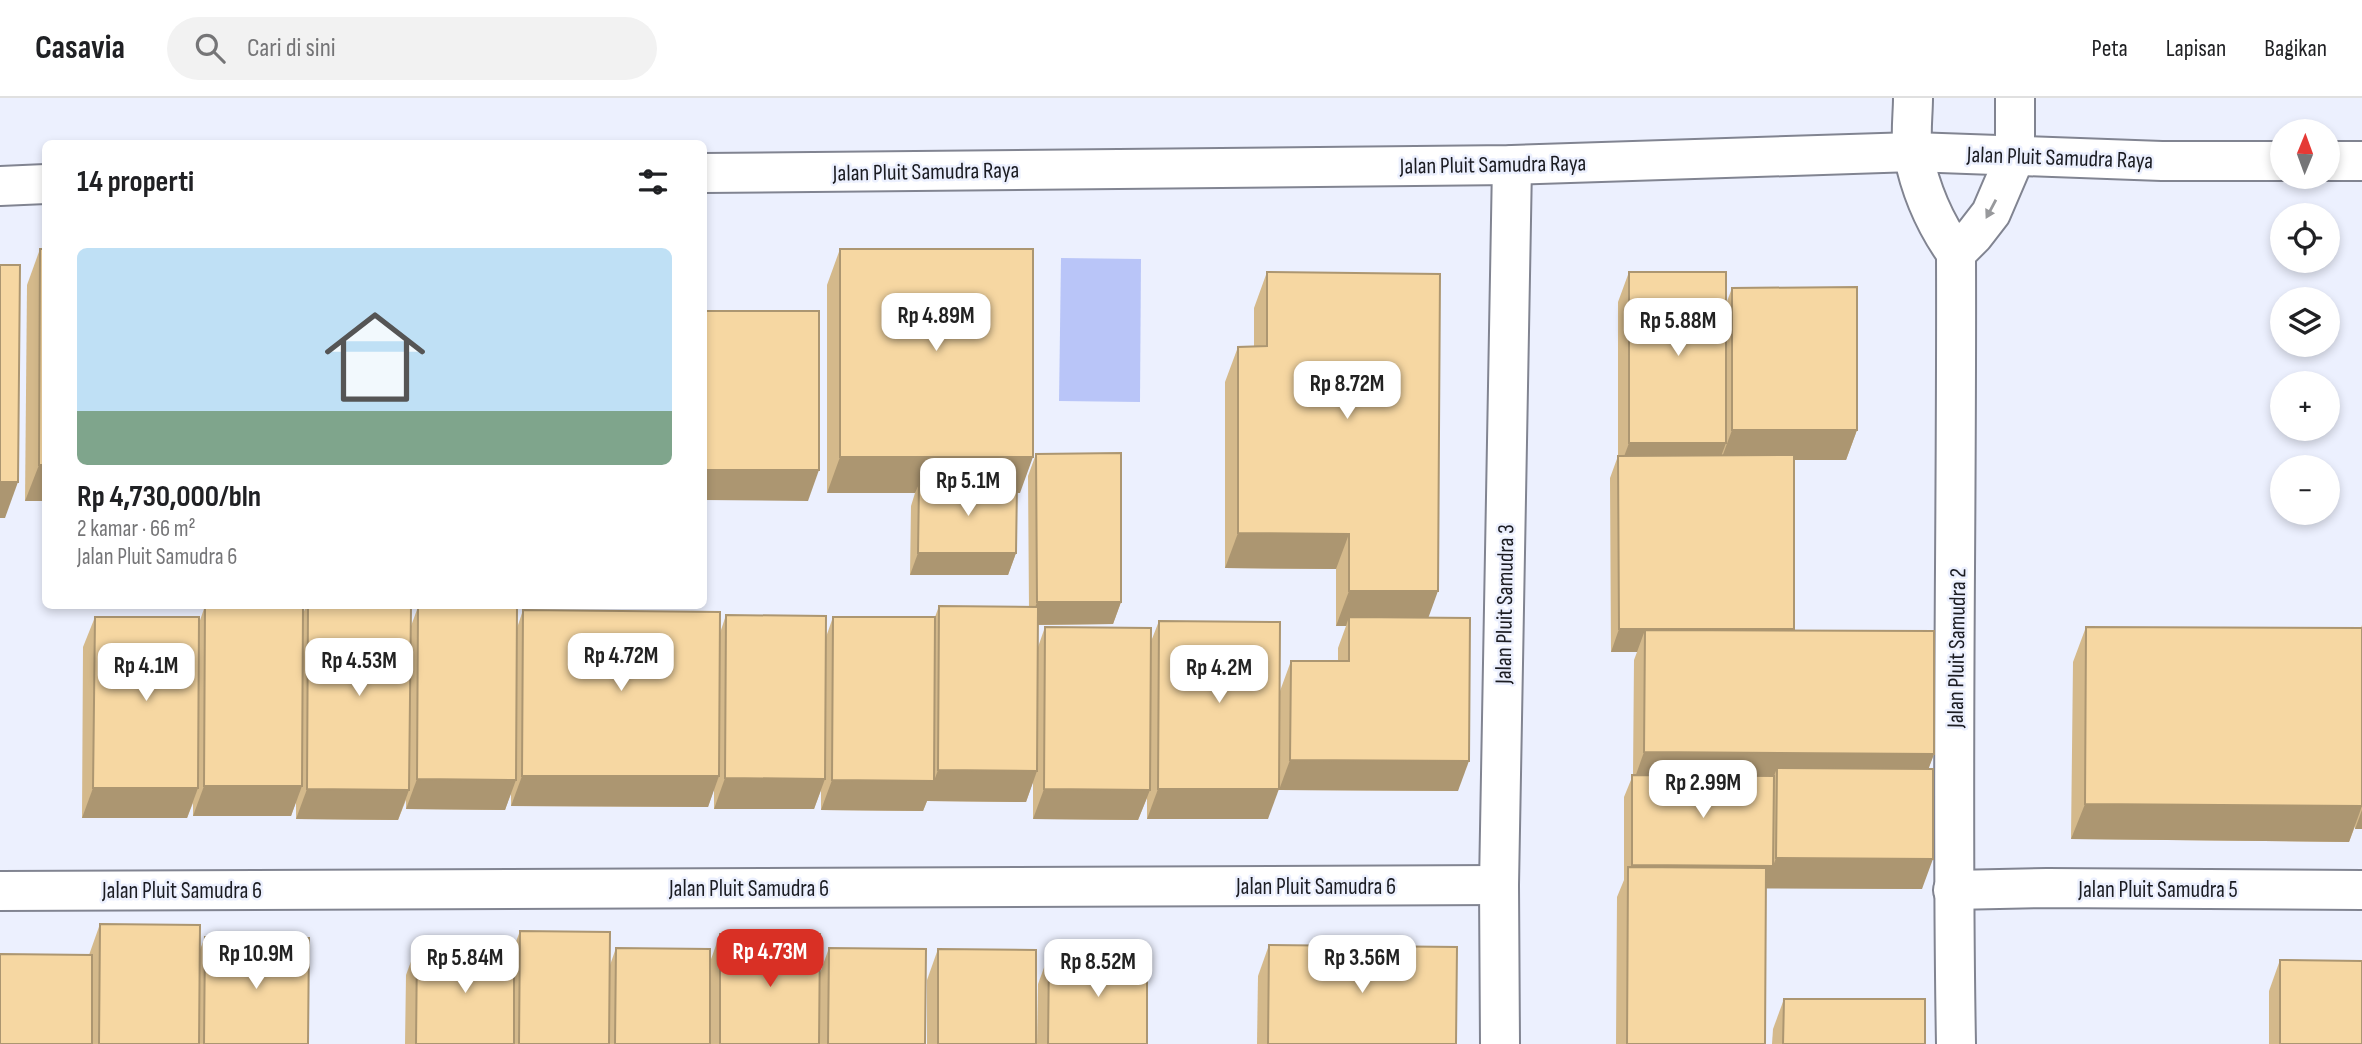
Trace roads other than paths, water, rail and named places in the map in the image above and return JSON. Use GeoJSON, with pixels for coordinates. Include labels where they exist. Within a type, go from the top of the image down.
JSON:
{"type":"FeatureCollection","features":[{"type":"Feature","properties":{"kind":"street"},"geometry":{"type":"LineString","coordinates":[[1913,98],[1913,152],[1931,210],[1943,235],[1956,253],[1991,212],[2015,157],[2015,98]]}},
{"type":"Feature","properties":{"kind":"street","name":"Jalan Pluit Samudra Raya"},"geometry":{"type":"LineString","coordinates":[[707,173],[1511,165],[1913,152],[2162,161],[2270,161]]}},
{"type":"Feature","properties":{"kind":"street"},"geometry":{"type":"LineString","coordinates":[[2340,161],[2362,161]]}},
{"type":"Feature","properties":{"kind":"street","name":"Jalan Pluit Samudra 3"},"geometry":{"type":"LineString","coordinates":[[1500,1044],[1499,886],[1511,165]]}},
{"type":"Feature","properties":{"kind":"street"},"geometry":{"type":"LineString","coordinates":[[0,186],[42,184]]}},
{"type":"Feature","properties":{"kind":"street","name":"Jalan Pluit Samudra 2"},"geometry":{"type":"LineString","coordinates":[[1956,253],[1957,538],[1953,890],[1956,1044]]}},
{"type":"Feature","properties":{"kind":"street","name":"Jalan Pluit Samudra 6"},"geometry":{"type":"LineString","coordinates":[[0,891],[1499,886]]}},
{"type":"Feature","properties":{"kind":"street","name":"Jalan Pluit Samudra 5"},"geometry":{"type":"LineString","coordinates":[[1953,890],[2362,890]]}}]}
